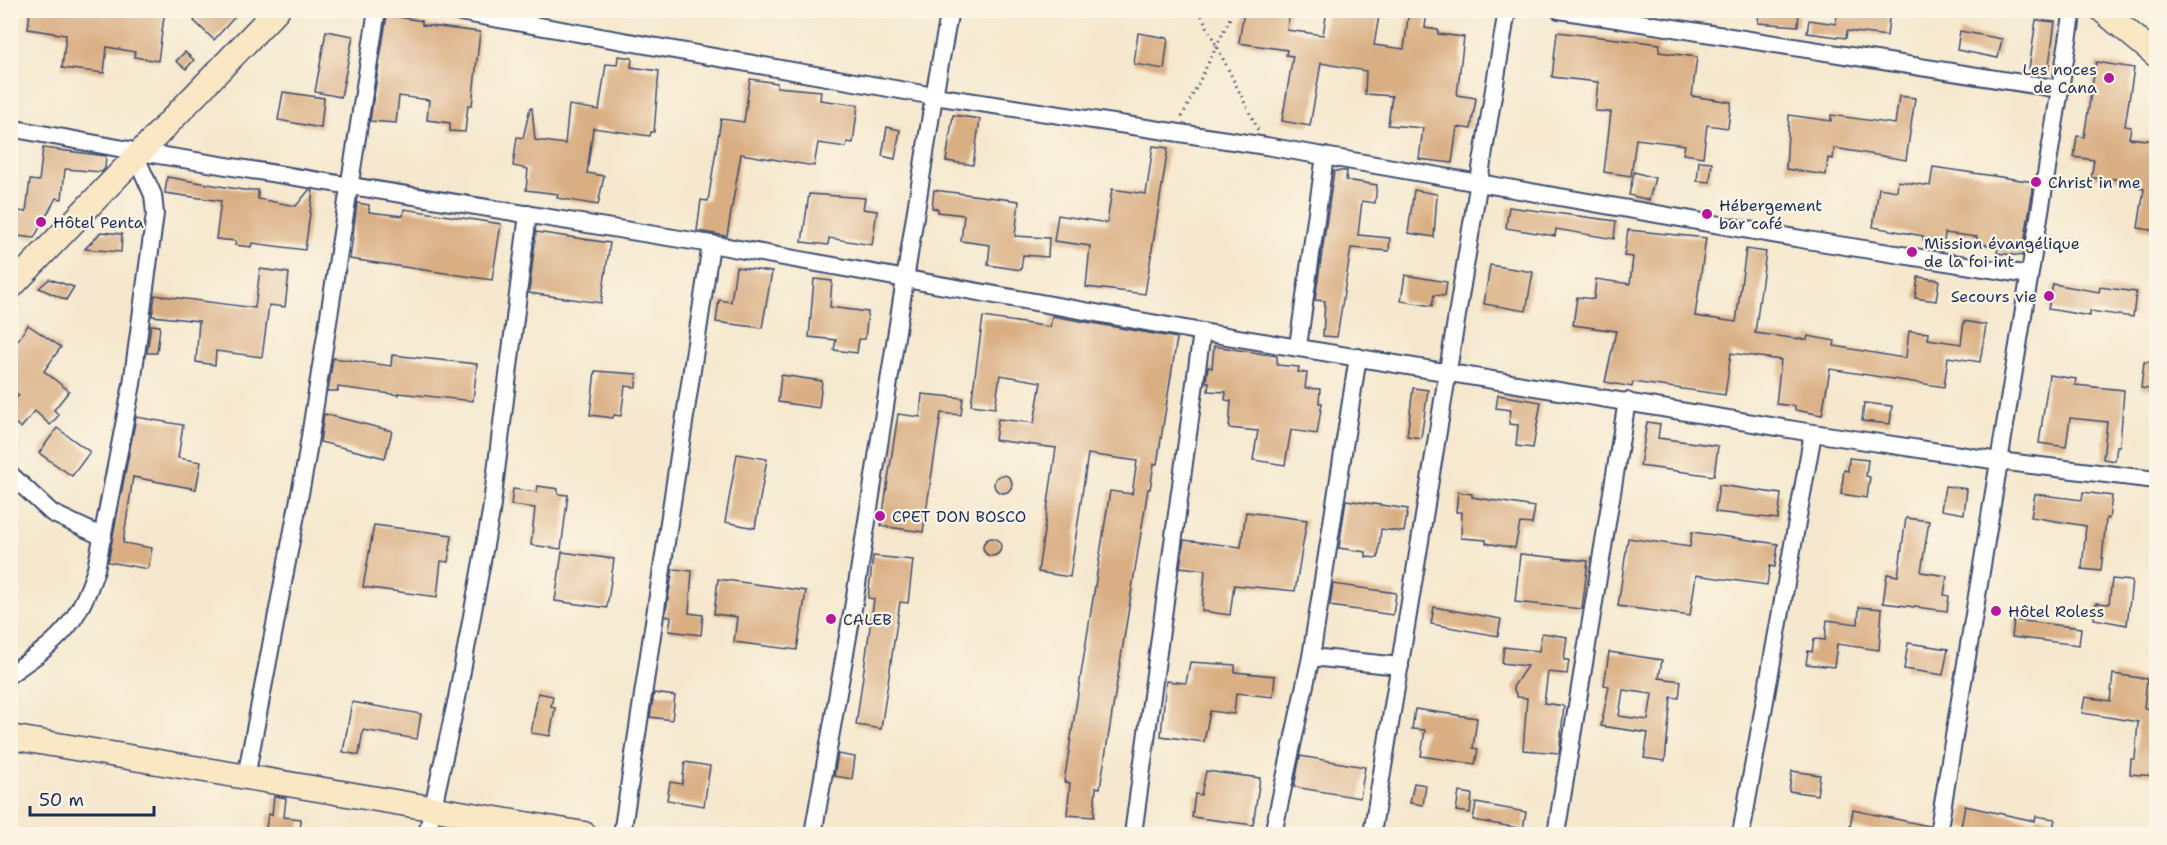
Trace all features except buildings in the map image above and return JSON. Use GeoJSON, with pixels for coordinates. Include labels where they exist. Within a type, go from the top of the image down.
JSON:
{"type":"FeatureCollection","features":[{"type":"Feature","properties":{"kind":"street"},"geometry":{"type":"LineString","coordinates":[[10,288],[277,10]]}},
{"type":"Feature","properties":{"kind":"street"},"geometry":{"type":"LineString","coordinates":[[246,777],[306,462],[377,10]]}},
{"type":"Feature","properties":{"kind":"street"},"geometry":{"type":"LineString","coordinates":[[448,10],[934,96],[1266,146],[2030,275]]}},
{"type":"Feature","properties":{"kind":"street"},"geometry":{"type":"LineString","coordinates":[[813,834],[950,10]]}},
{"type":"Feature","properties":{"kind":"street"},"geometry":{"type":"LineString","coordinates":[[1372,834],[1508,10]]}},
{"type":"Feature","properties":{"kind":"street"},"geometry":{"type":"LineString","coordinates":[[1560,10],[2060,89]]}},
{"type":"Feature","properties":{"kind":"street"},"geometry":{"type":"LineString","coordinates":[[1938,834],[2073,10]]}},
{"type":"Feature","properties":{"kind":"street"},"geometry":{"type":"LineString","coordinates":[[2102,10],[2157,55]]}},
{"type":"Feature","properties":{"kind":"street"},"geometry":{"type":"LineString","coordinates":[[10,128],[138,155],[348,184],[711,244],[1202,332],[1298,346],[1813,433],[1999,461],[2157,480]]}},
{"type":"Feature","properties":{"kind":"street"},"geometry":{"type":"LineString","coordinates":[[10,674],[55,642],[72,624],[87,596],[103,537],[132,384],[154,214],[153,195],[138,155]]}},
{"type":"Feature","properties":{"kind":"street"},"geometry":{"type":"LineString","coordinates":[[1298,346],[1325,156]]}},
{"type":"Feature","properties":{"kind":"street"},"geometry":{"type":"LineString","coordinates":[[427,834],[457,698],[491,512],[528,214]]}},
{"type":"Feature","properties":{"kind":"street"},"geometry":{"type":"LineString","coordinates":[[622,834],[711,244]]}},
{"type":"Feature","properties":{"kind":"street"},"geometry":{"type":"LineString","coordinates":[[1133,834],[1202,332]]}},
{"type":"Feature","properties":{"kind":"street"},"geometry":{"type":"LineString","coordinates":[[1273,834],[1311,657],[1358,357]]}},
{"type":"Feature","properties":{"kind":"street"},"geometry":{"type":"LineString","coordinates":[[1556,834],[1627,401]]}},
{"type":"Feature","properties":{"kind":"street"},"geometry":{"type":"LineString","coordinates":[[1741,834],[1813,433]]}},
{"type":"Feature","properties":{"kind":"street"},"geometry":{"type":"LineString","coordinates":[[10,474],[52,513],[103,537]]}},
{"type":"Feature","properties":{"kind":"street"},"geometry":{"type":"LineString","coordinates":[[1311,657],[1400,666]]}},
{"type":"Feature","properties":{"kind":"street"},"geometry":{"type":"LineString","coordinates":[[10,737],[584,834]]}},
{"type":"Feature","properties":{"kind":"path"},"geometry":{"type":"LineString","coordinates":[[1198,10],[1266,146]]}},
{"type":"Feature","properties":{"kind":"path"},"geometry":{"type":"LineString","coordinates":[[1174,132],[1234,10]]}},
{"type":"Feature","properties":{"kind":"place","name":"Les noces de Cana"},"geometry":{"type":"Point","coordinates":[2109,78]}},
{"type":"Feature","properties":{"kind":"place","name":"Christ in me"},"geometry":{"type":"Point","coordinates":[2036,182]}},
{"type":"Feature","properties":{"kind":"place","name":"Hébergement bar café"},"geometry":{"type":"Point","coordinates":[1707,214]}},
{"type":"Feature","properties":{"kind":"place","name":"Hôtel Penta"},"geometry":{"type":"Point","coordinates":[41,222]}},
{"type":"Feature","properties":{"kind":"place","name":"Mission évangélique de la foi int"},"geometry":{"type":"Point","coordinates":[1912,252]}},
{"type":"Feature","properties":{"kind":"place","name":"Secours vie"},"geometry":{"type":"Point","coordinates":[2049,296]}},
{"type":"Feature","properties":{"kind":"place","name":"CPET DON BOSCO"},"geometry":{"type":"Point","coordinates":[880,516]}},
{"type":"Feature","properties":{"kind":"place","name":"Hôtel Roless"},"geometry":{"type":"Point","coordinates":[1996,611]}},
{"type":"Feature","properties":{"kind":"place","name":"CALEB"},"geometry":{"type":"Point","coordinates":[831,619]}}]}
